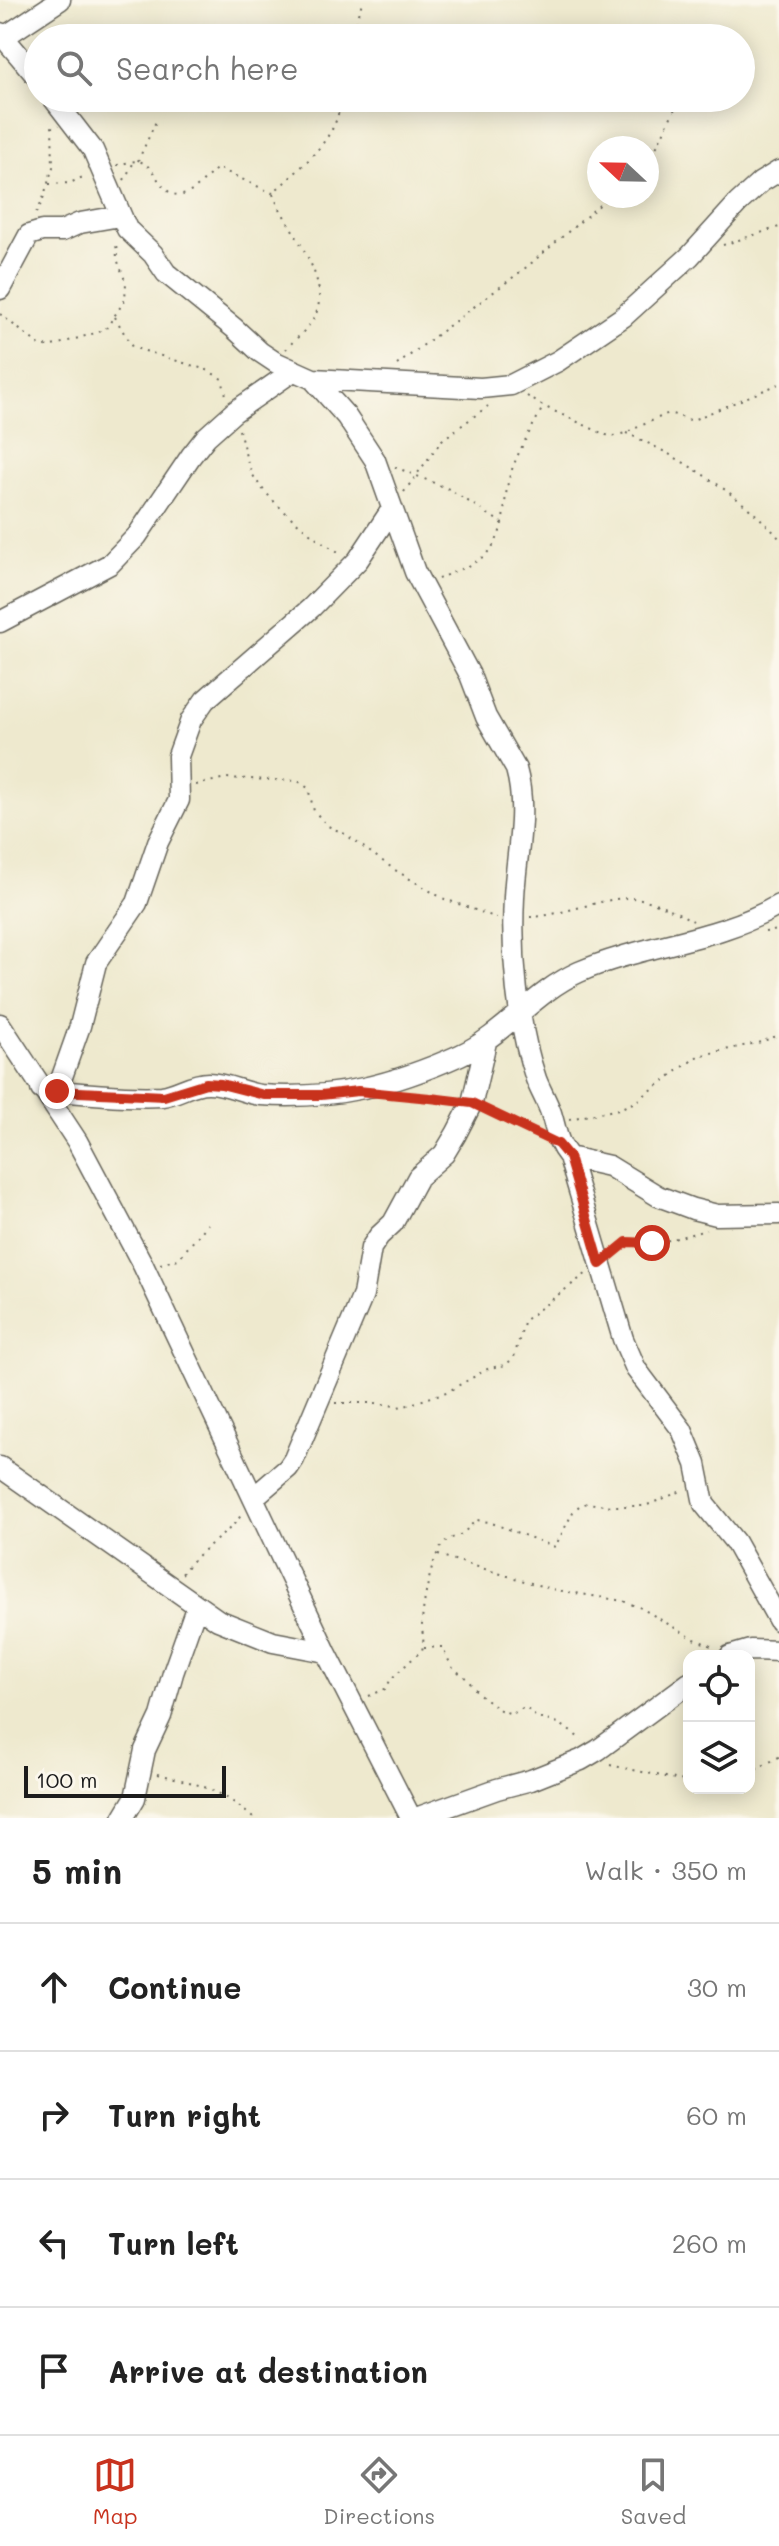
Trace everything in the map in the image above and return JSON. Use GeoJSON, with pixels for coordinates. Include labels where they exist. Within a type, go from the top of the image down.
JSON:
{"type":"FeatureCollection","features":[{"type":"Feature","properties":{"kind":"street"},"geometry":{"type":"LineString","coordinates":[[24,61],[2,35],[60,0]]}},
{"type":"Feature","properties":{"kind":"street"},"geometry":{"type":"LineString","coordinates":[[64,112],[86,138],[116,216],[153,254],[166,273],[284,367],[313,379],[481,388],[511,385],[558,361],[623,317],[690,256],[749,192],[779,171]]}},
{"type":"Feature","properties":{"kind":"street"},"geometry":{"type":"LineString","coordinates":[[0,289],[29,235],[42,231],[62,231],[80,223],[116,216]]}},
{"type":"Feature","properties":{"kind":"street"},"geometry":{"type":"LineString","coordinates":[[0,622],[110,564],[125,551],[191,456],[284,367]]}},
{"type":"Feature","properties":{"kind":"street"},"geometry":{"type":"LineString","coordinates":[[313,379],[346,416],[375,460],[423,586],[516,769],[522,812],[513,921],[520,1012],[537,1080],[564,1150],[623,1339],[636,1369],[682,1430],[696,1464],[704,1504],[735,1542],[779,1621]]}},
{"type":"Feature","properties":{"kind":"street"},"geometry":{"type":"LineString","coordinates":[[49,1090],[80,1026],[96,963],[137,903],[158,842],[179,800],[178,756],[191,720],[205,700],[311,608],[358,560],[392,509]]}},
{"type":"Feature","properties":{"kind":"street"},"geometry":{"type":"LineString","coordinates":[[49,1090],[164,1096],[206,1083],[256,1094],[358,1091],[403,1078],[486,1042],[544,992],[577,973],[739,924],[779,905]]}},
{"type":"Feature","properties":{"kind":"street"},"geometry":{"type":"LineString","coordinates":[[0,1024],[49,1090],[143,1265],[326,1652],[414,1818],[544,1776],[590,1755],[683,1687]]}},
{"type":"Feature","properties":{"kind":"street"},"geometry":{"type":"LineString","coordinates":[[253,1498],[288,1468],[363,1295],[373,1244],[393,1223],[418,1177],[444,1154],[472,1103],[486,1042]]}},
{"type":"Feature","properties":{"kind":"street"},"geometry":{"type":"LineString","coordinates":[[564,1150],[609,1166],[658,1196],[717,1215],[779,1214]]}},
{"type":"Feature","properties":{"kind":"street"},"geometry":{"type":"LineString","coordinates":[[0,1467],[218,1620],[273,1642],[326,1652]]}},
{"type":"Feature","properties":{"kind":"street"},"geometry":{"type":"LineString","coordinates":[[123,1818],[135,1798],[145,1750],[161,1716],[197,1605]]}},
{"type":"Feature","properties":{"kind":"street"},"geometry":{"type":"LineString","coordinates":[[755,1650],[779,1651]]}},
{"type":"Feature","properties":{"kind":"path"},"geometry":{"type":"LineString","coordinates":[[358,24],[363,0]]}},
{"type":"Feature","properties":{"kind":"path"},"geometry":{"type":"LineString","coordinates":[[35,214],[48,184],[54,158],[50,139],[53,112]]}},
{"type":"Feature","properties":{"kind":"path"},"geometry":{"type":"LineString","coordinates":[[272,193],[331,134],[339,112]]}},
{"type":"Feature","properties":{"kind":"path"},"geometry":{"type":"LineString","coordinates":[[659,142],[673,112]]}},
{"type":"Feature","properties":{"kind":"path"},"geometry":{"type":"LineString","coordinates":[[138,162],[157,119]]}},
{"type":"Feature","properties":{"kind":"path"},"geometry":{"type":"LineString","coordinates":[[48,184],[63,184],[138,162],[145,164],[159,182],[173,193],[182,195],[190,191],[218,168],[272,193],[286,222],[303,244],[313,269],[318,306],[313,320],[284,367]]}},
{"type":"Feature","properties":{"kind":"path"},"geometry":{"type":"LineString","coordinates":[[395,367],[504,285],[596,208]]}},
{"type":"Feature","properties":{"kind":"path"},"geometry":{"type":"LineString","coordinates":[[0,314],[38,344],[49,347],[105,330],[125,300],[126,283],[117,259],[116,216]]}},
{"type":"Feature","properties":{"kind":"path"},"geometry":{"type":"LineString","coordinates":[[719,246],[779,227]]}},
{"type":"Feature","properties":{"kind":"path"},"geometry":{"type":"LineString","coordinates":[[115,317],[132,347],[222,379],[252,474],[262,489],[277,505],[334,550],[358,560]]}},
{"type":"Feature","properties":{"kind":"path"},"geometry":{"type":"LineString","coordinates":[[511,385],[543,406],[606,435],[615,436],[669,413],[695,419],[779,384]]}},
{"type":"Feature","properties":{"kind":"path"},"geometry":{"type":"LineString","coordinates":[[418,474],[442,440],[491,403]]}},
{"type":"Feature","properties":{"kind":"path"},"geometry":{"type":"LineString","coordinates":[[423,586],[488,553],[503,524],[509,479],[519,452],[543,406]]}},
{"type":"Feature","properties":{"kind":"path"},"geometry":{"type":"LineString","coordinates":[[625,433],[651,444],[714,484],[779,538]]}},
{"type":"Feature","properties":{"kind":"path"},"geometry":{"type":"LineString","coordinates":[[375,460],[418,474],[449,489],[503,524]]}},
{"type":"Feature","properties":{"kind":"path"},"geometry":{"type":"LineString","coordinates":[[181,788],[226,778],[298,781],[311,793],[314,811],[320,819],[395,870],[442,898],[513,921],[611,900],[638,899],[672,910],[713,932]]}},
{"type":"Feature","properties":{"kind":"path"},"geometry":{"type":"LineString","coordinates":[[553,1122],[619,1109],[646,1094],[698,1056],[779,1035]]}},
{"type":"Feature","properties":{"kind":"path"},"geometry":{"type":"LineString","coordinates":[[401,1095],[472,1103],[564,1150]]}},
{"type":"Feature","properties":{"kind":"path"},"geometry":{"type":"LineString","coordinates":[[318,1403],[375,1403],[402,1407],[449,1391],[489,1368],[506,1365],[514,1357],[525,1320],[627,1242],[658,1243],[701,1232],[709,1229],[717,1215]]}},
{"type":"Feature","properties":{"kind":"path"},"geometry":{"type":"LineString","coordinates":[[143,1265],[178,1259],[208,1224]]}},
{"type":"Feature","properties":{"kind":"path"},"geometry":{"type":"LineString","coordinates":[[351,1703],[385,1689],[423,1648],[422,1625],[437,1554],[447,1539],[460,1535],[477,1520],[555,1547],[573,1512],[587,1503],[645,1506],[700,1486]]}},
{"type":"Feature","properties":{"kind":"path"},"geometry":{"type":"LineString","coordinates":[[173,1588],[187,1566],[234,1525],[253,1498]]}},
{"type":"Feature","properties":{"kind":"path"},"geometry":{"type":"LineString","coordinates":[[437,1554],[551,1589],[623,1601],[721,1650]]}},
{"type":"Feature","properties":{"kind":"path"},"geometry":{"type":"LineString","coordinates":[[423,1648],[442,1647],[452,1667],[500,1710],[512,1714],[525,1707],[537,1718],[559,1723],[590,1755],[683,1780]]}},
{"type":"Feature","properties":{"kind":"path"},"geometry":{"type":"LineString","coordinates":[[755,1770],[779,1757]]}},
{"type":"Feature","properties":{"kind":"path"},"geometry":{"type":"LineString","coordinates":[[141,1771],[216,1791],[253,1818]]}},
{"type":"Feature","properties":{"kind":"route"},"geometry":{"type":"LineString","coordinates":[[57,1091],[164,1096],[206,1083],[256,1094],[321,1095],[358,1091],[472,1103],[558,1144],[569,1157],[600,1264],[627,1242],[652,1243]]}}]}
